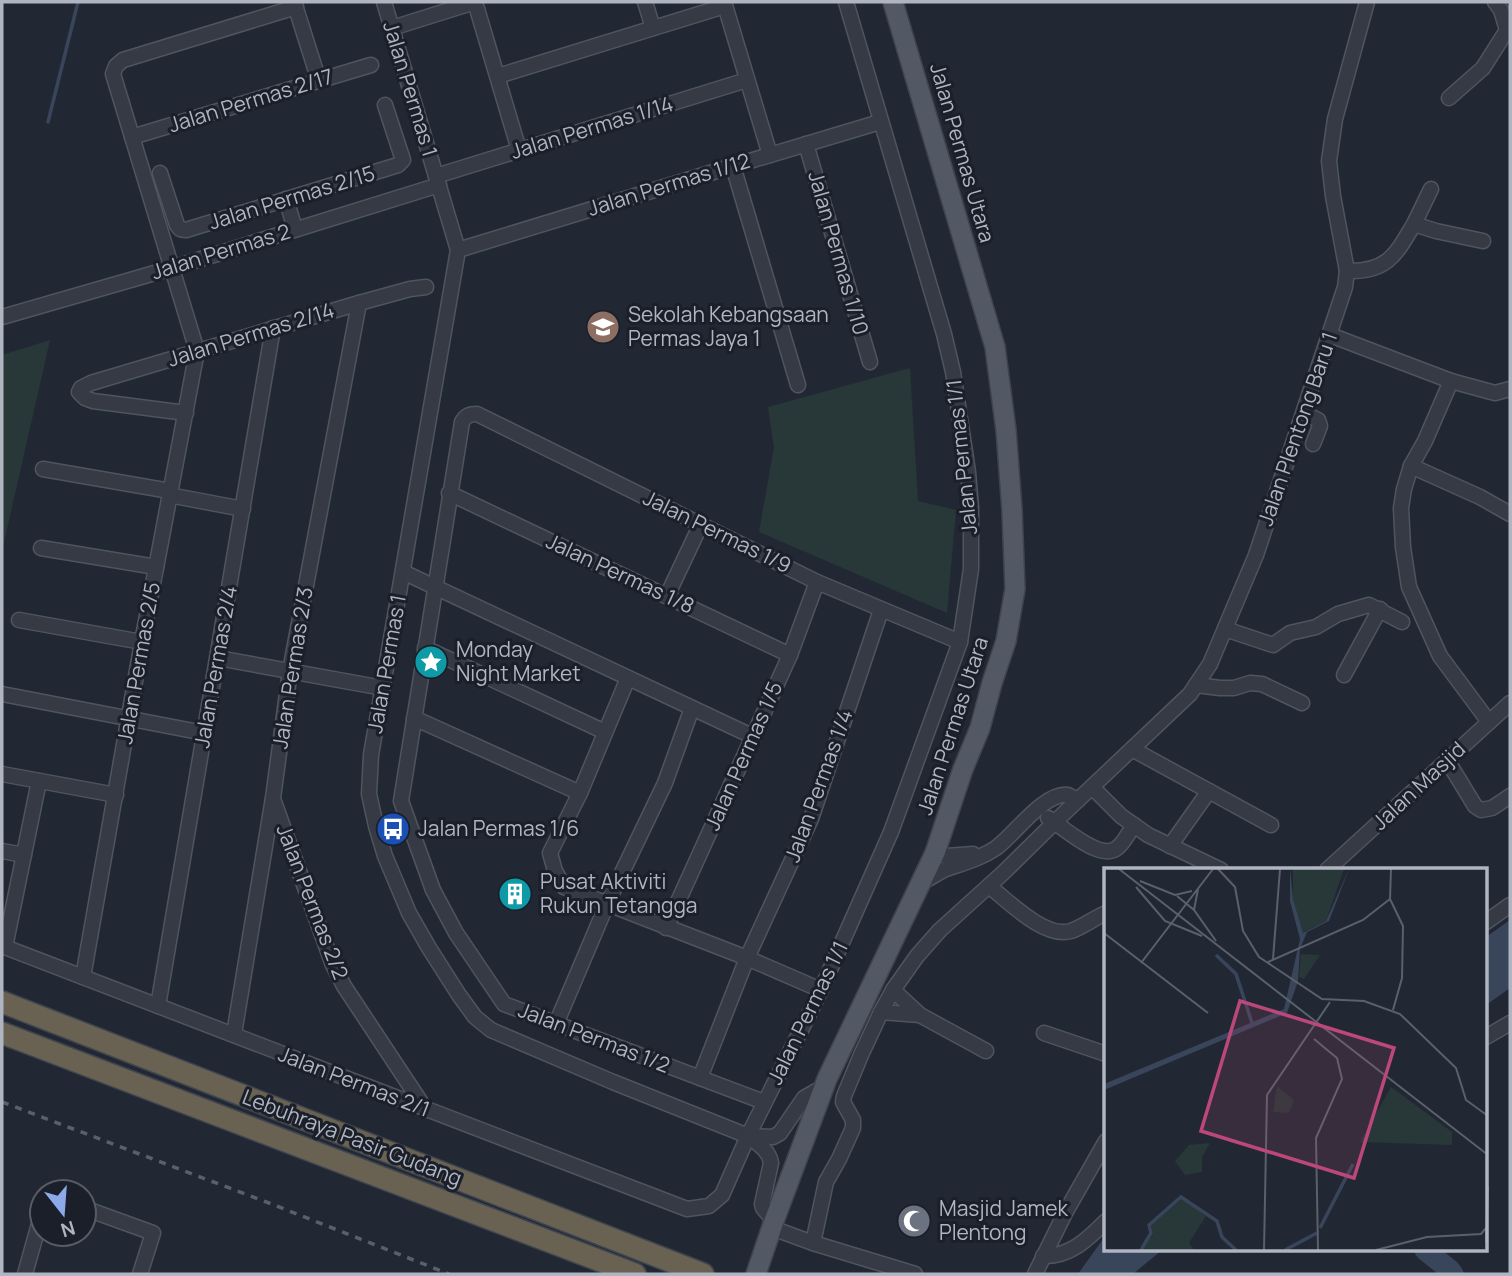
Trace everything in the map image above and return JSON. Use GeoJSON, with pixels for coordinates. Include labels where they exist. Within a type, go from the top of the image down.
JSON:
{"type":"FeatureCollection","features":[{"type":"Feature","properties":{"kind":"highway","name":"Lebuhraya Pasir Gudang"},"geometry":{"type":"LineString","coordinates":[[2,1002],[702,1274]]}},
{"type":"Feature","properties":{"kind":"highway","name":"Lebuhraya Pasir Gudang"},"geometry":{"type":"LineString","coordinates":[[2,1033],[635,1274]]}},
{"type":"Feature","properties":{"kind":"main road","name":"Jalan Permas Utara"},"geometry":{"type":"LineString","coordinates":[[756,1274],[825,1086],[935,853],[963,769],[980,729],[1006,640],[1015,589],[1006,430],[995,347],[893,2]]}},
{"type":"Feature","properties":{"kind":"street","name":"Jalan Permas 1"},"geometry":{"type":"LineString","coordinates":[[384,2],[458,250],[369,775],[369,794],[385,856],[409,913],[475,1017],[491,1030],[748,1136],[770,1156],[771,1163],[762,1204],[773,1224]]}},
{"type":"Feature","properties":{"kind":"street"},"geometry":{"type":"LineString","coordinates":[[392,28],[475,2],[519,150]]}},
{"type":"Feature","properties":{"kind":"street"},"geometry":{"type":"LineString","coordinates":[[645,2],[653,28]]}},
{"type":"Feature","properties":{"kind":"street","name":"Jalan Permas 1/1"},"geometry":{"type":"LineString","coordinates":[[709,1206],[722,1195],[764,1102],[821,990],[891,832],[960,642],[971,569],[968,472],[955,384],[944,334],[846,2]]}},
{"type":"Feature","properties":{"kind":"street","name":"Jalan Plentong Baru 1"},"geometry":{"type":"LineString","coordinates":[[813,1243],[826,1182],[853,1128],[853,1120],[843,1102],[844,1096],[893,990],[940,930],[1190,694],[1210,664],[1256,555],[1345,287],[1347,271],[1329,161],[1335,119],[1367,2]]}},
{"type":"Feature","properties":{"kind":"street"},"geometry":{"type":"LineString","coordinates":[[498,76],[724,4],[770,155]]}},
{"type":"Feature","properties":{"kind":"street"},"geometry":{"type":"LineString","coordinates":[[197,351],[113,74],[116,66],[123,60],[295,5],[319,81]]}},
{"type":"Feature","properties":{"kind":"street"},"geometry":{"type":"LineString","coordinates":[[1449,98],[1483,68],[1509,30],[1502,7]]}},
{"type":"Feature","properties":{"kind":"street","name":"Jalan Permas 2/17"},"geometry":{"type":"LineString","coordinates":[[132,137],[371,65]]}},
{"type":"Feature","properties":{"kind":"street","name":"Jalan Permas 1/14"},"geometry":{"type":"LineString","coordinates":[[437,180],[519,150],[747,80]]}},
{"type":"Feature","properties":{"kind":"street","name":"Jalan Permas 2/15"},"geometry":{"type":"LineString","coordinates":[[160,173],[177,225],[186,230],[402,163],[385,105]]}},
{"type":"Feature","properties":{"kind":"street","name":"Jalan Permas 1/12"},"geometry":{"type":"LineString","coordinates":[[458,250],[880,122]]}},
{"type":"Feature","properties":{"kind":"street","name":"Jalan Permas 1/10"},"geometry":{"type":"LineString","coordinates":[[806,144],[870,362]]}},
{"type":"Feature","properties":{"kind":"street"},"geometry":{"type":"LineString","coordinates":[[733,166],[798,385]]}},
{"type":"Feature","properties":{"kind":"street","name":"Jalan Permas 2"},"geometry":{"type":"LineString","coordinates":[[2,317],[296,229],[437,180]]}},
{"type":"Feature","properties":{"kind":"street"},"geometry":{"type":"LineString","coordinates":[[1347,271],[1364,271],[1380,266],[1391,258],[1414,224],[1431,189]]}},
{"type":"Feature","properties":{"kind":"street"},"geometry":{"type":"LineString","coordinates":[[286,199],[296,229]]}},
{"type":"Feature","properties":{"kind":"street"},"geometry":{"type":"LineString","coordinates":[[1414,224],[1483,241]]}},
{"type":"Feature","properties":{"kind":"street","name":"Jalan Permas 2/14"},"geometry":{"type":"LineString","coordinates":[[186,413],[93,401],[79,392],[91,383],[359,303],[426,287]]}},
{"type":"Feature","properties":{"kind":"street","name":"Jalan Permas 2/3"},"geometry":{"type":"LineString","coordinates":[[234,1034],[273,797],[290,671],[359,303]]}},
{"type":"Feature","properties":{"kind":"street","name":"Jalan Permas 2/4"},"geometry":{"type":"LineString","coordinates":[[158,1006],[274,328]]}},
{"type":"Feature","properties":{"kind":"street"},"geometry":{"type":"LineString","coordinates":[[1330,335],[1451,382],[1495,393],[1510,389]]}},
{"type":"Feature","properties":{"kind":"street","name":"Jalan Permas 2/5"},"geometry":{"type":"LineString","coordinates":[[83,977],[128,718],[197,351]]}},
{"type":"Feature","properties":{"kind":"street"},"geometry":{"type":"LineString","coordinates":[[1451,382],[1411,466],[1404,489],[1401,508],[1402,547],[1409,587],[1440,656],[1489,722]]}},
{"type":"Feature","properties":{"kind":"street"},"geometry":{"type":"LineString","coordinates":[[1304,413],[1318,420],[1320,426],[1313,444]]}},
{"type":"Feature","properties":{"kind":"street","name":"Jalan Permas 1/9"},"geometry":{"type":"LineString","coordinates":[[477,414],[817,582],[960,642]]}},
{"type":"Feature","properties":{"kind":"street","name":"Jalan Permas 1/2"},"geometry":{"type":"LineString","coordinates":[[477,414],[465,417],[462,422],[401,800],[433,890],[456,933],[504,1004],[764,1102]]}},
{"type":"Feature","properties":{"kind":"street"},"geometry":{"type":"LineString","coordinates":[[1411,466],[1480,496],[1510,514]]}},
{"type":"Feature","properties":{"kind":"street"},"geometry":{"type":"LineString","coordinates":[[43,469],[243,509]]}},
{"type":"Feature","properties":{"kind":"street","name":"Jalan Permas 1/8"},"geometry":{"type":"LineString","coordinates":[[449,493],[790,655]]}},
{"type":"Feature","properties":{"kind":"street"},"geometry":{"type":"LineString","coordinates":[[667,596],[701,524]]}},
{"type":"Feature","properties":{"kind":"street"},"geometry":{"type":"LineString","coordinates":[[41,548],[156,567]]}},
{"type":"Feature","properties":{"kind":"street"},"geometry":{"type":"LineString","coordinates":[[403,572],[754,737]]}},
{"type":"Feature","properties":{"kind":"street","name":"Jalan Permas 1/5"},"geometry":{"type":"LineString","coordinates":[[666,928],[790,655],[817,582]]}},
{"type":"Feature","properties":{"kind":"street"},"geometry":{"type":"LineString","coordinates":[[1225,629],[1273,645],[1290,633],[1316,627],[1338,614],[1369,604],[1402,622]]}},
{"type":"Feature","properties":{"kind":"street"},"geometry":{"type":"LineString","coordinates":[[1345,675],[1380,609]]}},
{"type":"Feature","properties":{"kind":"street","name":"Jalan Permas 1/4"},"geometry":{"type":"LineString","coordinates":[[700,1078],[747,958],[811,819],[881,610]]}},
{"type":"Feature","properties":{"kind":"street"},"geometry":{"type":"LineString","coordinates":[[19,620],[142,642]]}},
{"type":"Feature","properties":{"kind":"street"},"geometry":{"type":"LineString","coordinates":[[425,648],[605,732]]}},
{"type":"Feature","properties":{"kind":"street"},"geometry":{"type":"LineString","coordinates":[[218,658],[383,688]]}},
{"type":"Feature","properties":{"kind":"street"},"geometry":{"type":"LineString","coordinates":[[628,678],[580,793],[550,853],[555,871],[564,887],[747,958],[821,990]]}},
{"type":"Feature","properties":{"kind":"street"},"geometry":{"type":"LineString","coordinates":[[1196,685],[1234,688],[1250,683],[1262,684],[1302,703]]}},
{"type":"Feature","properties":{"kind":"street"},"geometry":{"type":"LineString","coordinates":[[2,694],[204,733]]}},
{"type":"Feature","properties":{"kind":"street","name":"Jalan Masjid"},"geometry":{"type":"LineString","coordinates":[[1329,868],[1510,703]]}},
{"type":"Feature","properties":{"kind":"street"},"geometry":{"type":"LineString","coordinates":[[556,1024],[607,904],[665,783],[692,708]]}},
{"type":"Feature","properties":{"kind":"street"},"geometry":{"type":"LineString","coordinates":[[414,718],[580,793]]}},
{"type":"Feature","properties":{"kind":"street"},"geometry":{"type":"LineString","coordinates":[[1132,749],[1271,825]]}},
{"type":"Feature","properties":{"kind":"street"},"geometry":{"type":"LineString","coordinates":[[1447,760],[1475,806],[1481,810],[1492,808],[1510,796]]}},
{"type":"Feature","properties":{"kind":"street"},"geometry":{"type":"LineString","coordinates":[[2,774],[116,795]]}},
{"type":"Feature","properties":{"kind":"street"},"geometry":{"type":"LineString","coordinates":[[3,946],[39,781]]}},
{"type":"Feature","properties":{"kind":"street"},"geometry":{"type":"LineString","coordinates":[[1092,787],[1121,816],[1148,835],[1217,868]]}},
{"type":"Feature","properties":{"kind":"street"},"geometry":{"type":"LineString","coordinates":[[1170,846],[1209,791]]}},
{"type":"Feature","properties":{"kind":"street"},"geometry":{"type":"LineString","coordinates":[[922,882],[942,870],[972,861],[995,849],[1034,811],[1060,796],[1069,795],[1078,800]]}},
{"type":"Feature","properties":{"kind":"street","name":"Jalan Permas 2/2"},"geometry":{"type":"LineString","coordinates":[[273,797],[333,965],[426,1110]]}},
{"type":"Feature","properties":{"kind":"street"},"geometry":{"type":"LineString","coordinates":[[1034,811],[1079,841],[1102,850],[1117,849],[1134,825]]}},
{"type":"Feature","properties":{"kind":"street"},"geometry":{"type":"LineString","coordinates":[[935,853],[959,856],[995,849]]}},
{"type":"Feature","properties":{"kind":"street"},"geometry":{"type":"LineString","coordinates":[[2,850],[24,855]]}},
{"type":"Feature","properties":{"kind":"street"},"geometry":{"type":"LineString","coordinates":[[989,886],[1041,926],[1056,932],[1068,932],[1104,914]]}},
{"type":"Feature","properties":{"kind":"street"},"geometry":{"type":"LineString","coordinates":[[1488,921],[1510,905]]}},
{"type":"Feature","properties":{"kind":"street","name":"Jalan Permas 2/1"},"geometry":{"type":"LineString","coordinates":[[3,946],[687,1209],[709,1206]]}},
{"type":"Feature","properties":{"kind":"street"},"geometry":{"type":"LineString","coordinates":[[893,990],[920,1015],[986,1051]]}},
{"type":"Feature","properties":{"kind":"street"},"geometry":{"type":"LineString","coordinates":[[881,1012],[920,1015]]}},
{"type":"Feature","properties":{"kind":"street"},"geometry":{"type":"LineString","coordinates":[[1488,1037],[1510,1023]]}},
{"type":"Feature","properties":{"kind":"street"},"geometry":{"type":"LineString","coordinates":[[1044,1033],[1104,1053]]}},
{"type":"Feature","properties":{"kind":"street","name":"Jalan Permas 1"},"geometry":{"type":"LineString","coordinates":[[748,1136],[773,1137],[780,1133],[803,1098],[825,1086]]}},
{"type":"Feature","properties":{"kind":"street"},"geometry":{"type":"LineString","coordinates":[[1035,1274],[1065,1213],[1104,1145]]}},
{"type":"Feature","properties":{"kind":"street"},"geometry":{"type":"LineString","coordinates":[[98,1213],[153,1233],[141,1274]]}},
{"type":"Feature","properties":{"kind":"street"},"geometry":{"type":"LineString","coordinates":[[1043,1256],[1054,1256],[1084,1243],[1104,1223]]}},
{"type":"Feature","properties":{"kind":"street"},"geometry":{"type":"LineString","coordinates":[[773,1224],[813,1243],[915,1274]]}},
{"type":"Feature","properties":{"kind":"street"},"geometry":{"type":"LineString","coordinates":[[25,1274],[32,1248]]}},
{"type":"Feature","properties":{"kind":"shaded area"},"geometry":{"type":"Polygon","coordinates":[[[50,340],[2,551],[2,355],[50,340]]]}},
{"type":"Feature","properties":{"kind":"shaded area"},"geometry":{"type":"Polygon","coordinates":[[[910,368],[918,501],[956,510],[947,613],[759,532],[774,447],[768,407],[910,368]]]}},
{"type":"Feature","properties":{"kind":"water"},"geometry":{"type":"Polygon","coordinates":[[[1510,920],[1510,988],[1488,1004],[1488,936],[1510,920]]]}},
{"type":"Feature","properties":{"kind":"water"},"geometry":{"type":"Polygon","coordinates":[[[1104,1238],[1104,1252],[1160,1252],[1133,1274],[1078,1274],[1104,1238]]]}},
{"type":"Feature","properties":{"kind":"waterway"},"geometry":{"type":"LineString","coordinates":[[48,122],[78,2]]}},
{"type":"Feature","properties":{"kind":"waterway"},"geometry":{"type":"LineString","coordinates":[[1428,1252],[1453,1274]]}},
{"type":"Feature","properties":{"kind":"railway"},"geometry":{"type":"LineString","coordinates":[[2,1102],[449,1274]]}},
{"type":"Feature","properties":{"kind":"place","name":"Sekolah Kebangsaan Permas Jaya 1"},"geometry":{"type":"Point","coordinates":[603,327]}},
{"type":"Feature","properties":{"kind":"place","name":"Monday Night Market"},"geometry":{"type":"Point","coordinates":[431,662]}},
{"type":"Feature","properties":{"kind":"place","name":"Jalan Permas 1/6"},"geometry":{"type":"Point","coordinates":[393,829]}},
{"type":"Feature","properties":{"kind":"place","name":"Pusat Aktiviti Rukun Tetangga"},"geometry":{"type":"Point","coordinates":[515,894]}},
{"type":"Feature","properties":{"kind":"place","name":"Masjid Jamek Plentong"},"geometry":{"type":"Point","coordinates":[914,1221]}}]}
